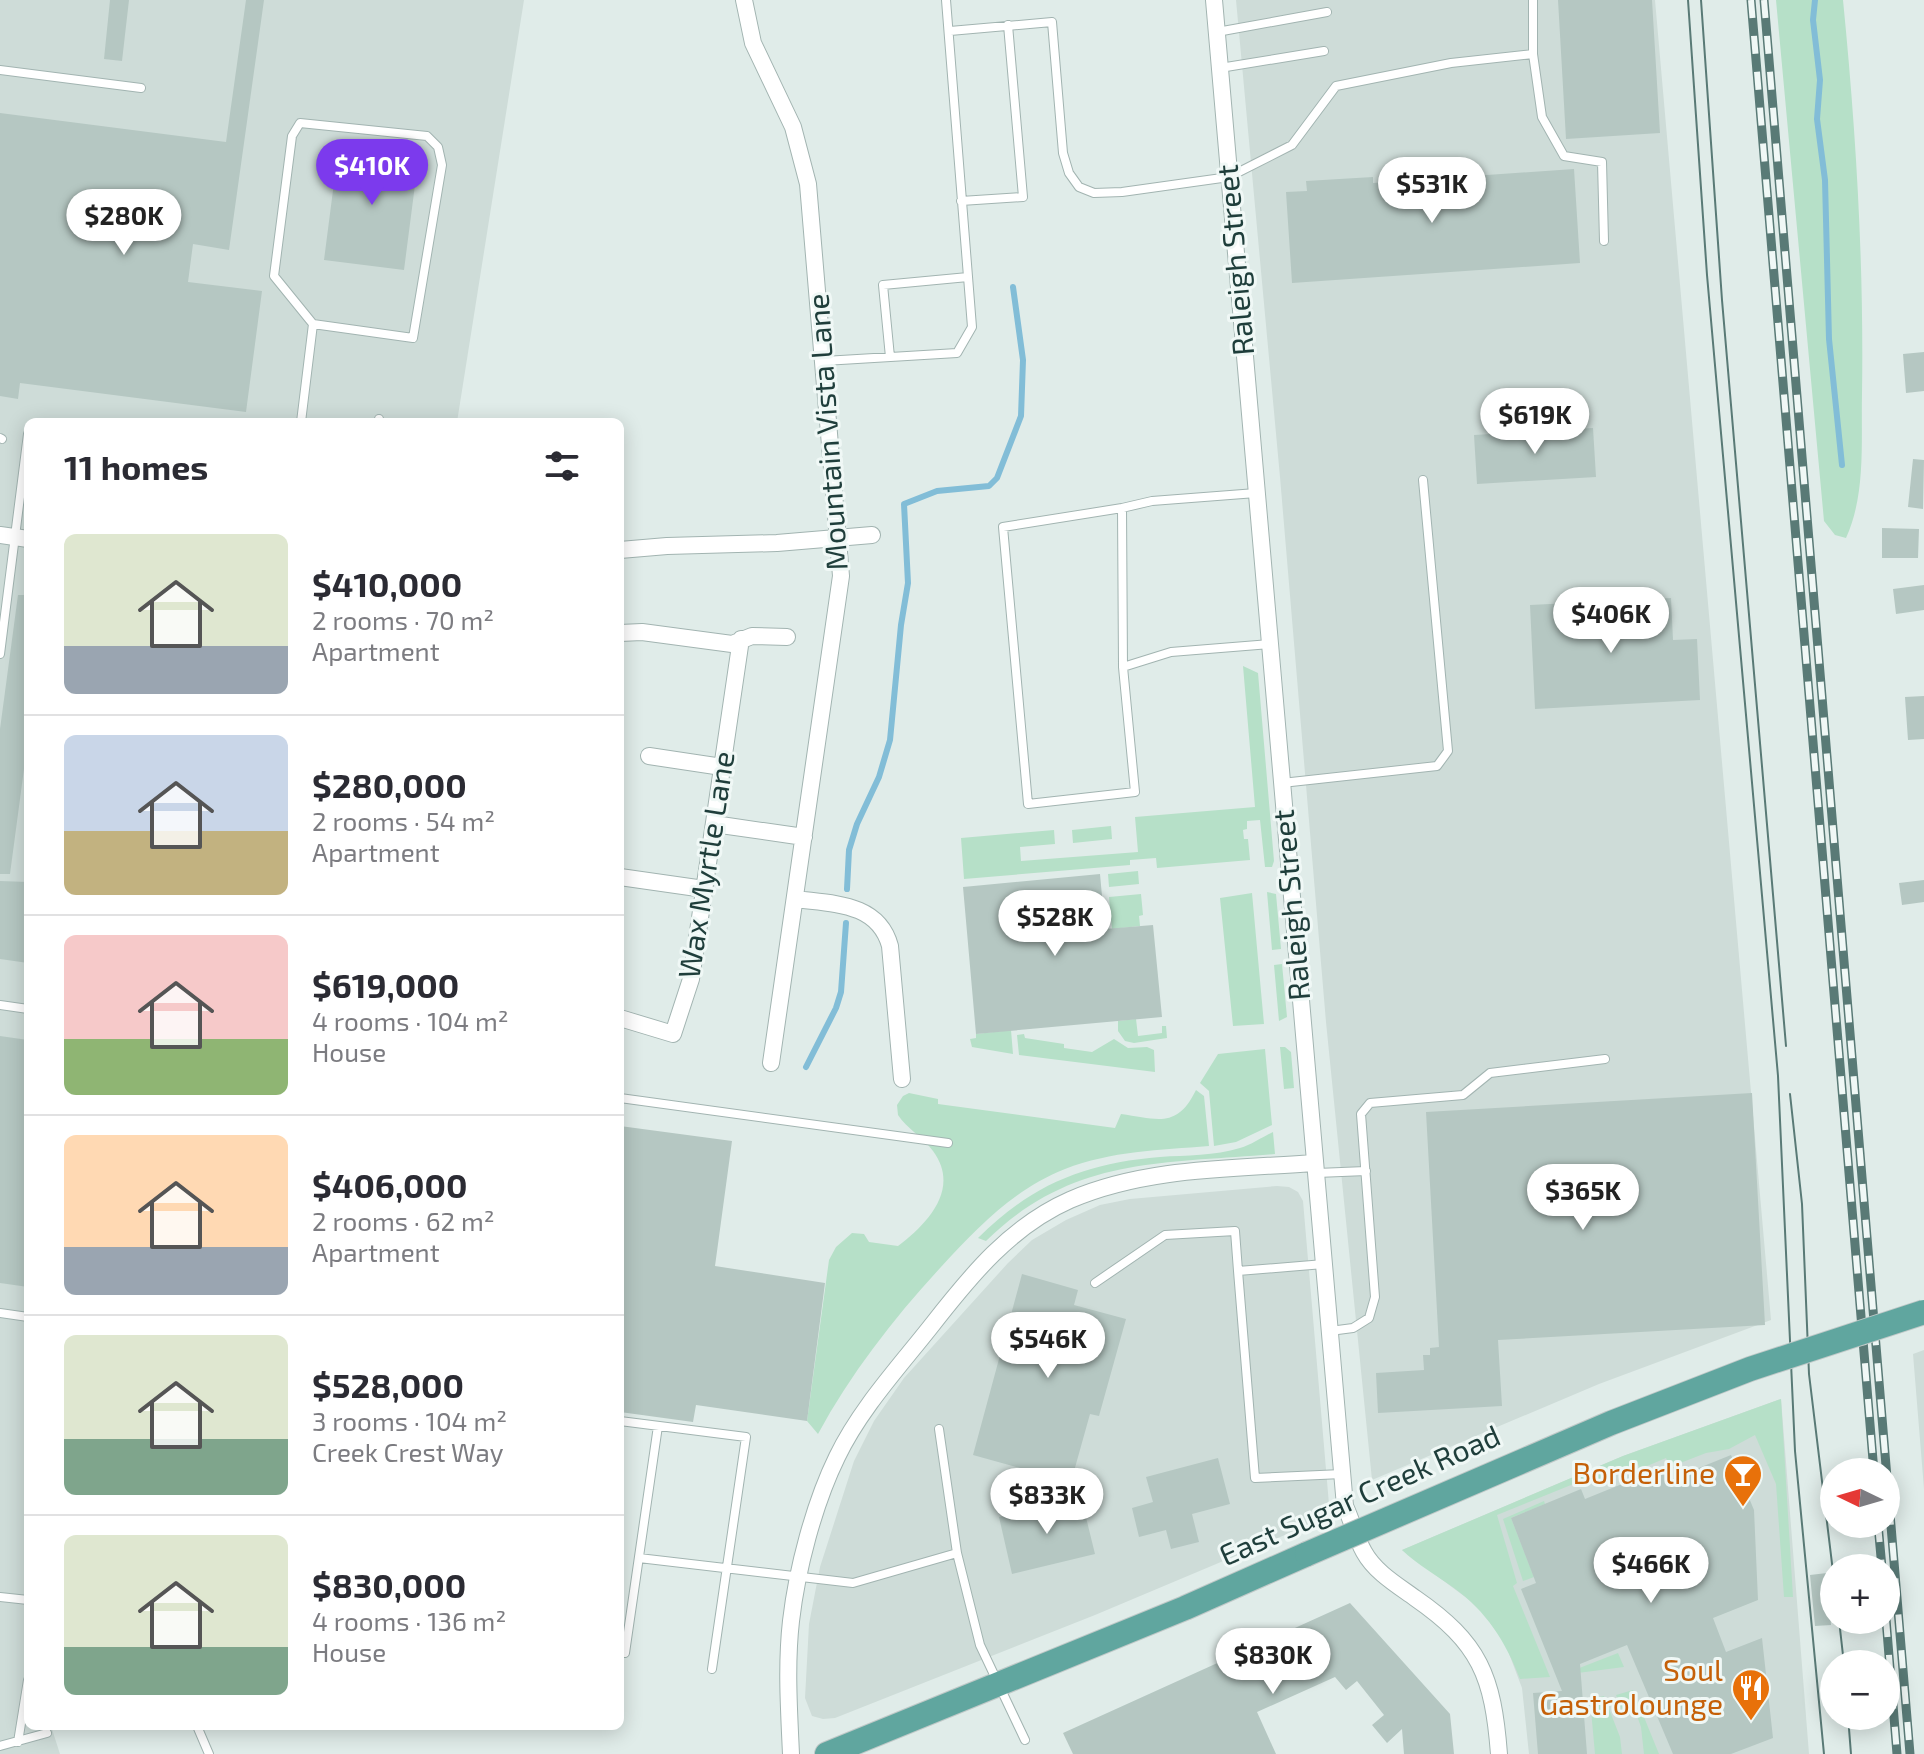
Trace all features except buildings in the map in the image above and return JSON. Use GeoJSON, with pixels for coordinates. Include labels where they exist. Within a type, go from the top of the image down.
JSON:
{"type":"FeatureCollection","features":[{"type":"Feature","properties":{"kind":"main road","name":"East Sugar Creek Road"},"geometry":{"type":"LineString","coordinates":[[827,1754],[1307,1554],[1611,1423],[1750,1369],[1924,1312]]}},
{"type":"Feature","properties":{"kind":"street","name":"Mountain Vista Lane"},"geometry":{"type":"LineString","coordinates":[[744,0],[753,43],[793,127],[805,165],[841,576],[771,1063]]}},
{"type":"Feature","properties":{"kind":"street","name":"Raleigh Street"},"geometry":{"type":"LineString","coordinates":[[1214,0],[1345,1506],[1365,1554],[1386,1578],[1465,1639],[1482,1665],[1496,1716],[1499,1754]]}},
{"type":"Feature","properties":{"kind":"street"},"geometry":{"type":"LineString","coordinates":[[624,550],[872,535]]}},
{"type":"Feature","properties":{"kind":"street"},"geometry":{"type":"LineString","coordinates":[[624,633],[642,632],[732,644],[764,635],[787,637]]}},
{"type":"Feature","properties":{"kind":"street","name":"Wax Myrtle Lane"},"geometry":{"type":"LineString","coordinates":[[624,1019],[673,1034],[691,979],[741,639]]}},
{"type":"Feature","properties":{"kind":"street"},"geometry":{"type":"LineString","coordinates":[[649,756],[722,767]]}},
{"type":"Feature","properties":{"kind":"street"},"geometry":{"type":"LineString","coordinates":[[714,824],[804,837]]}},
{"type":"Feature","properties":{"kind":"street"},"geometry":{"type":"LineString","coordinates":[[624,878],[704,889]]}},
{"type":"Feature","properties":{"kind":"street"},"geometry":{"type":"LineString","coordinates":[[795,899],[864,911],[881,925],[890,946],[902,1079]]}},
{"type":"Feature","properties":{"kind":"street"},"geometry":{"type":"LineString","coordinates":[[791,1754],[791,1620],[816,1512],[836,1458],[858,1421],[969,1278],[997,1248],[1025,1226],[1068,1201],[1107,1186],[1184,1173],[1316,1168]]}},
{"type":"Feature","properties":{"kind":"lane"},"geometry":{"type":"LineString","coordinates":[[824,361],[957,353],[972,327],[946,0]]}},
{"type":"Feature","properties":{"kind":"lane"},"geometry":{"type":"LineString","coordinates":[[1533,0],[1533,54],[1542,117],[1564,156],[1602,162],[1604,241]]}},
{"type":"Feature","properties":{"kind":"lane"},"geometry":{"type":"LineString","coordinates":[[1217,32],[1327,12]]}},
{"type":"Feature","properties":{"kind":"lane"},"geometry":{"type":"LineString","coordinates":[[950,31],[1052,22],[1063,153],[1069,173],[1079,187],[1094,193],[1229,177],[1292,145],[1336,86],[1451,63],[1533,54]]}},
{"type":"Feature","properties":{"kind":"lane"},"geometry":{"type":"LineString","coordinates":[[961,201],[1023,197],[1008,25]]}},
{"type":"Feature","properties":{"kind":"lane"},"geometry":{"type":"LineString","coordinates":[[1220,68],[1324,51]]}},
{"type":"Feature","properties":{"kind":"lane"},"geometry":{"type":"LineString","coordinates":[[0,70],[141,88]]}},
{"type":"Feature","properties":{"kind":"lane"},"geometry":{"type":"LineString","coordinates":[[301,418],[313,324],[274,276],[292,136],[300,123],[427,136],[438,147],[442,165],[413,338],[313,324]]}},
{"type":"Feature","properties":{"kind":"lane"},"geometry":{"type":"LineString","coordinates":[[890,357],[883,285],[968,277]]}},
{"type":"Feature","properties":{"kind":"lane"},"geometry":{"type":"LineString","coordinates":[[0,654],[24,463]]}},
{"type":"Feature","properties":{"kind":"lane"},"geometry":{"type":"LineString","coordinates":[[1282,783],[1437,766],[1448,751],[1423,480]]}},
{"type":"Feature","properties":{"kind":"lane"},"geometry":{"type":"LineString","coordinates":[[1122,508],[1123,667],[1135,792],[1028,804],[1003,527],[1152,501],[1257,493]]}},
{"type":"Feature","properties":{"kind":"lane"},"geometry":{"type":"LineString","coordinates":[[1123,667],[1171,652],[1271,644]]}},
{"type":"Feature","properties":{"kind":"lane"},"geometry":{"type":"LineString","coordinates":[[0,1005],[24,1008]]}},
{"type":"Feature","properties":{"kind":"lane"},"geometry":{"type":"LineString","coordinates":[[1329,1331],[1353,1328],[1369,1318],[1375,1297],[1361,1114],[1370,1103],[1463,1095],[1490,1073],[1605,1059]]}},
{"type":"Feature","properties":{"kind":"lane"},"geometry":{"type":"LineString","coordinates":[[624,1099],[948,1143]]}},
{"type":"Feature","properties":{"kind":"lane"},"geometry":{"type":"LineString","coordinates":[[1316,1168],[1366,1171]]}},
{"type":"Feature","properties":{"kind":"lane"},"geometry":{"type":"LineString","coordinates":[[1095,1283],[1165,1235],[1235,1231],[1255,1478],[1342,1474]]}},
{"type":"Feature","properties":{"kind":"lane"},"geometry":{"type":"LineString","coordinates":[[1238,1271],[1324,1264]]}},
{"type":"Feature","properties":{"kind":"lane"},"geometry":{"type":"LineString","coordinates":[[0,1313],[24,1316]]}},
{"type":"Feature","properties":{"kind":"lane"},"geometry":{"type":"LineString","coordinates":[[624,1422],[746,1437],[712,1669]]}},
{"type":"Feature","properties":{"kind":"lane"},"geometry":{"type":"LineString","coordinates":[[625,1653],[658,1426]]}},
{"type":"Feature","properties":{"kind":"lane"},"geometry":{"type":"LineString","coordinates":[[939,1429],[957,1553],[980,1645],[1025,1740]]}},
{"type":"Feature","properties":{"kind":"lane"},"geometry":{"type":"LineString","coordinates":[[639,1558],[853,1583],[957,1553]]}},
{"type":"Feature","properties":{"kind":"lane"},"geometry":{"type":"LineString","coordinates":[[0,1597],[24,1600]]}},
{"type":"Feature","properties":{"kind":"lane"},"geometry":{"type":"LineString","coordinates":[[18,1742],[24,1705]]}},
{"type":"Feature","properties":{"kind":"lane"},"geometry":{"type":"LineString","coordinates":[[199,1730],[209,1754]]}},
{"type":"Feature","properties":{"kind":"lane"},"geometry":{"type":"LineString","coordinates":[[0,1746],[47,1733]]}},
{"type":"Feature","properties":{"kind":"shaded area"},"geometry":{"type":"Polygon","coordinates":[[[0,0],[524,0],[458,418],[24,418],[24,1730],[52,1730],[60,1754],[0,1754],[0,0]]]}},
{"type":"Feature","properties":{"kind":"shaded area"},"geometry":{"type":"Polygon","coordinates":[[[1236,0],[1655,0],[1771,1320],[1599,1384],[1372,1480],[1326,1022],[1236,0]]]}},
{"type":"Feature","properties":{"kind":"shaded area"},"geometry":{"type":"Polygon","coordinates":[[[1277,1186],[1298,1192],[1303,1201],[1330,1516],[1095,1615],[835,1718],[812,1716],[805,1698],[809,1624],[820,1567],[854,1461],[874,1421],[904,1378],[1008,1263],[1032,1240],[1066,1220],[1100,1205],[1130,1199],[1277,1186]]]}},
{"type":"Feature","properties":{"kind":"shaded area"},"geometry":{"type":"Polygon","coordinates":[[[1924,1350],[1924,1489],[1913,1354],[1924,1350]]]}},
{"type":"Feature","properties":{"kind":"shaded area"},"geometry":{"type":"Polygon","coordinates":[[[1781,1399],[1809,1754],[1529,1754],[1522,1688],[1505,1643],[1483,1613],[1468,1599],[1402,1550],[1623,1456],[1781,1399]]]}},
{"type":"Feature","properties":{"kind":"green space"},"geometry":{"type":"Polygon","coordinates":[[[1776,0],[1843,0],[1852,98],[1862,296],[1860,486],[1846,538],[1835,535],[1824,521],[1776,0]]]}},
{"type":"Feature","properties":{"kind":"green space"},"geometry":{"type":"Polygon","coordinates":[[[1243,666],[1258,673],[1274,861],[1272,867],[1265,867],[1260,820],[1247,821],[1247,829],[1243,830],[1244,839],[1248,839],[1250,860],[1157,868],[1156,858],[1130,860],[1130,865],[964,879],[961,838],[1054,830],[1055,844],[1020,847],[1021,861],[1138,852],[1135,817],[1255,807],[1243,666]]]}},
{"type":"Feature","properties":{"kind":"green space"},"geometry":{"type":"Polygon","coordinates":[[[1111,826],[1112,839],[1073,843],[1072,830],[1111,826]]]}},
{"type":"Feature","properties":{"kind":"green space"},"geometry":{"type":"Polygon","coordinates":[[[1138,871],[1139,884],[1109,887],[1108,874],[1138,871]]]}},
{"type":"Feature","properties":{"kind":"green space"},"geometry":{"type":"Polygon","coordinates":[[[1267,892],[1276,894],[1281,949],[1272,950],[1267,892]]]}},
{"type":"Feature","properties":{"kind":"green space"},"geometry":{"type":"Polygon","coordinates":[[[1252,893],[1264,1024],[1233,1026],[1220,898],[1252,893]]]}},
{"type":"Feature","properties":{"kind":"green space"},"geometry":{"type":"Polygon","coordinates":[[[1141,894],[1143,915],[1139,916],[1140,926],[1112,929],[1109,897],[1141,894]]]}},
{"type":"Feature","properties":{"kind":"green space"},"geometry":{"type":"Polygon","coordinates":[[[1282,964],[1287,1017],[1279,1021],[1274,965],[1282,964]]]}},
{"type":"Feature","properties":{"kind":"green space"},"geometry":{"type":"Polygon","coordinates":[[[1136,1019],[1138,1036],[1162,1033],[1162,1026],[1166,1026],[1167,1038],[1134,1043],[1125,1041],[1118,1031],[1118,1021],[1136,1019]]]}},
{"type":"Feature","properties":{"kind":"green space"},"geometry":{"type":"Polygon","coordinates":[[[1011,1030],[1013,1054],[972,1047],[970,1039],[976,1038],[976,1034],[1011,1030]]]}},
{"type":"Feature","properties":{"kind":"green space"},"geometry":{"type":"Polygon","coordinates":[[[1024,1034],[1025,1038],[1092,1052],[1114,1039],[1128,1048],[1147,1047],[1154,1050],[1155,1072],[1019,1055],[1017,1035],[1024,1034]]]}},
{"type":"Feature","properties":{"kind":"green space"},"geometry":{"type":"Polygon","coordinates":[[[1280,1047],[1291,1052],[1294,1088],[1284,1089],[1280,1047]]]}},
{"type":"Feature","properties":{"kind":"green space"},"geometry":{"type":"Polygon","coordinates":[[[1265,1049],[1272,1125],[1236,1142],[1214,1146],[1209,1091],[1200,1083],[1218,1054],[1265,1049]]]}},
{"type":"Feature","properties":{"kind":"green space"},"geometry":{"type":"Polygon","coordinates":[[[1196,1090],[1204,1096],[1209,1146],[1100,1158],[1065,1169],[1013,1199],[969,1238],[907,1306],[859,1368],[818,1434],[807,1421],[829,1260],[836,1247],[852,1233],[864,1234],[869,1242],[898,1246],[929,1216],[942,1192],[941,1165],[933,1151],[898,1115],[897,1105],[903,1096],[909,1093],[938,1099],[938,1104],[1115,1128],[1121,1114],[1156,1119],[1174,1116],[1189,1102],[1196,1090]]]}},
{"type":"Feature","properties":{"kind":"green space"},"geometry":{"type":"Polygon","coordinates":[[[1273,1132],[1275,1154],[1121,1169],[1052,1193],[1019,1213],[986,1241],[978,1238],[1018,1204],[1083,1171],[1133,1160],[1230,1151],[1273,1132]]]}},
{"type":"Feature","properties":{"kind":"green space"},"geometry":{"type":"Polygon","coordinates":[[[1781,1399],[1793,1597],[1784,1597],[1776,1484],[1755,1435],[1729,1449],[1706,1453],[1670,1467],[1666,1458],[1640,1469],[1638,1464],[1615,1473],[1616,1478],[1597,1486],[1595,1481],[1576,1483],[1497,1515],[1517,1583],[1513,1586],[1550,1677],[1520,1679],[1501,1640],[1476,1607],[1402,1550],[1623,1456],[1781,1399]]]}},
{"type":"Feature","properties":{"kind":"green space"},"geometry":{"type":"Polygon","coordinates":[[[1544,1501],[1545,1504],[1511,1518],[1534,1577],[1523,1581],[1503,1519],[1544,1501]]]}},
{"type":"Feature","properties":{"kind":"green space"},"geometry":{"type":"Polygon","coordinates":[[[1618,1653],[1624,1667],[1569,1672],[1618,1653]]]}},
{"type":"Feature","properties":{"kind":"green space"},"geometry":{"type":"Polygon","coordinates":[[[1633,1690],[1659,1754],[1644,1754],[1636,1713],[1624,1715],[1616,1695],[1633,1690]]]}},
{"type":"Feature","properties":{"kind":"green space"},"geometry":{"type":"Polygon","coordinates":[[[1604,1696],[1620,1737],[1622,1754],[1595,1754],[1590,1699],[1604,1696]]]}},
{"type":"Feature","properties":{"kind":"waterway"},"geometry":{"type":"LineString","coordinates":[[1815,0],[1813,20],[1820,80],[1817,119],[1825,180],[1829,339],[1842,465]]}},
{"type":"Feature","properties":{"kind":"waterway"},"geometry":{"type":"LineString","coordinates":[[847,889],[849,850],[857,824],[879,777],[890,740],[908,583],[904,504],[937,491],[989,486],[997,478],[1021,416],[1023,360],[1013,287]]}},
{"type":"Feature","properties":{"kind":"waterway"},"geometry":{"type":"LineString","coordinates":[[806,1067],[841,992],[846,923]]}},
{"type":"Feature","properties":{"kind":"tram line"},"geometry":{"type":"LineString","coordinates":[[1688,0],[1707,275],[1778,1076],[1795,1451],[1824,1754]]}},
{"type":"Feature","properties":{"kind":"tram line"},"geometry":{"type":"LineString","coordinates":[[1701,0],[1722,300],[1786,1046]]}},
{"type":"Feature","properties":{"kind":"tram line"},"geometry":{"type":"LineString","coordinates":[[1790,1094],[1802,1204],[1809,1374],[1831,1554]]}},
{"type":"Feature","properties":{"kind":"tram line"},"geometry":{"type":"LineString","coordinates":[[1841,1634],[1842,1650]]}},
{"type":"Feature","properties":{"kind":"tram line"},"geometry":{"type":"LineString","coordinates":[[1849,1730],[1851,1754]]}},
{"type":"Feature","properties":{"kind":"railway"},"geometry":{"type":"LineString","coordinates":[[1751,0],[1873,1458]]}},
{"type":"Feature","properties":{"kind":"railway"},"geometry":{"type":"LineString","coordinates":[[1764,0],[1910,1754]]}},
{"type":"Feature","properties":{"kind":"railway"},"geometry":{"type":"LineString","coordinates":[[1879,1538],[1881,1554]]}},
{"type":"Feature","properties":{"kind":"railway"},"geometry":{"type":"LineString","coordinates":[[1887,1634],[1897,1754]]}},
{"type":"Feature","properties":{"kind":"place","name":"Borderline"},"geometry":{"type":"Point","coordinates":[1743,1508]}},
{"type":"Feature","properties":{"kind":"place","name":"Soul Gastrolounge"},"geometry":{"type":"Point","coordinates":[1751,1722]}}]}
